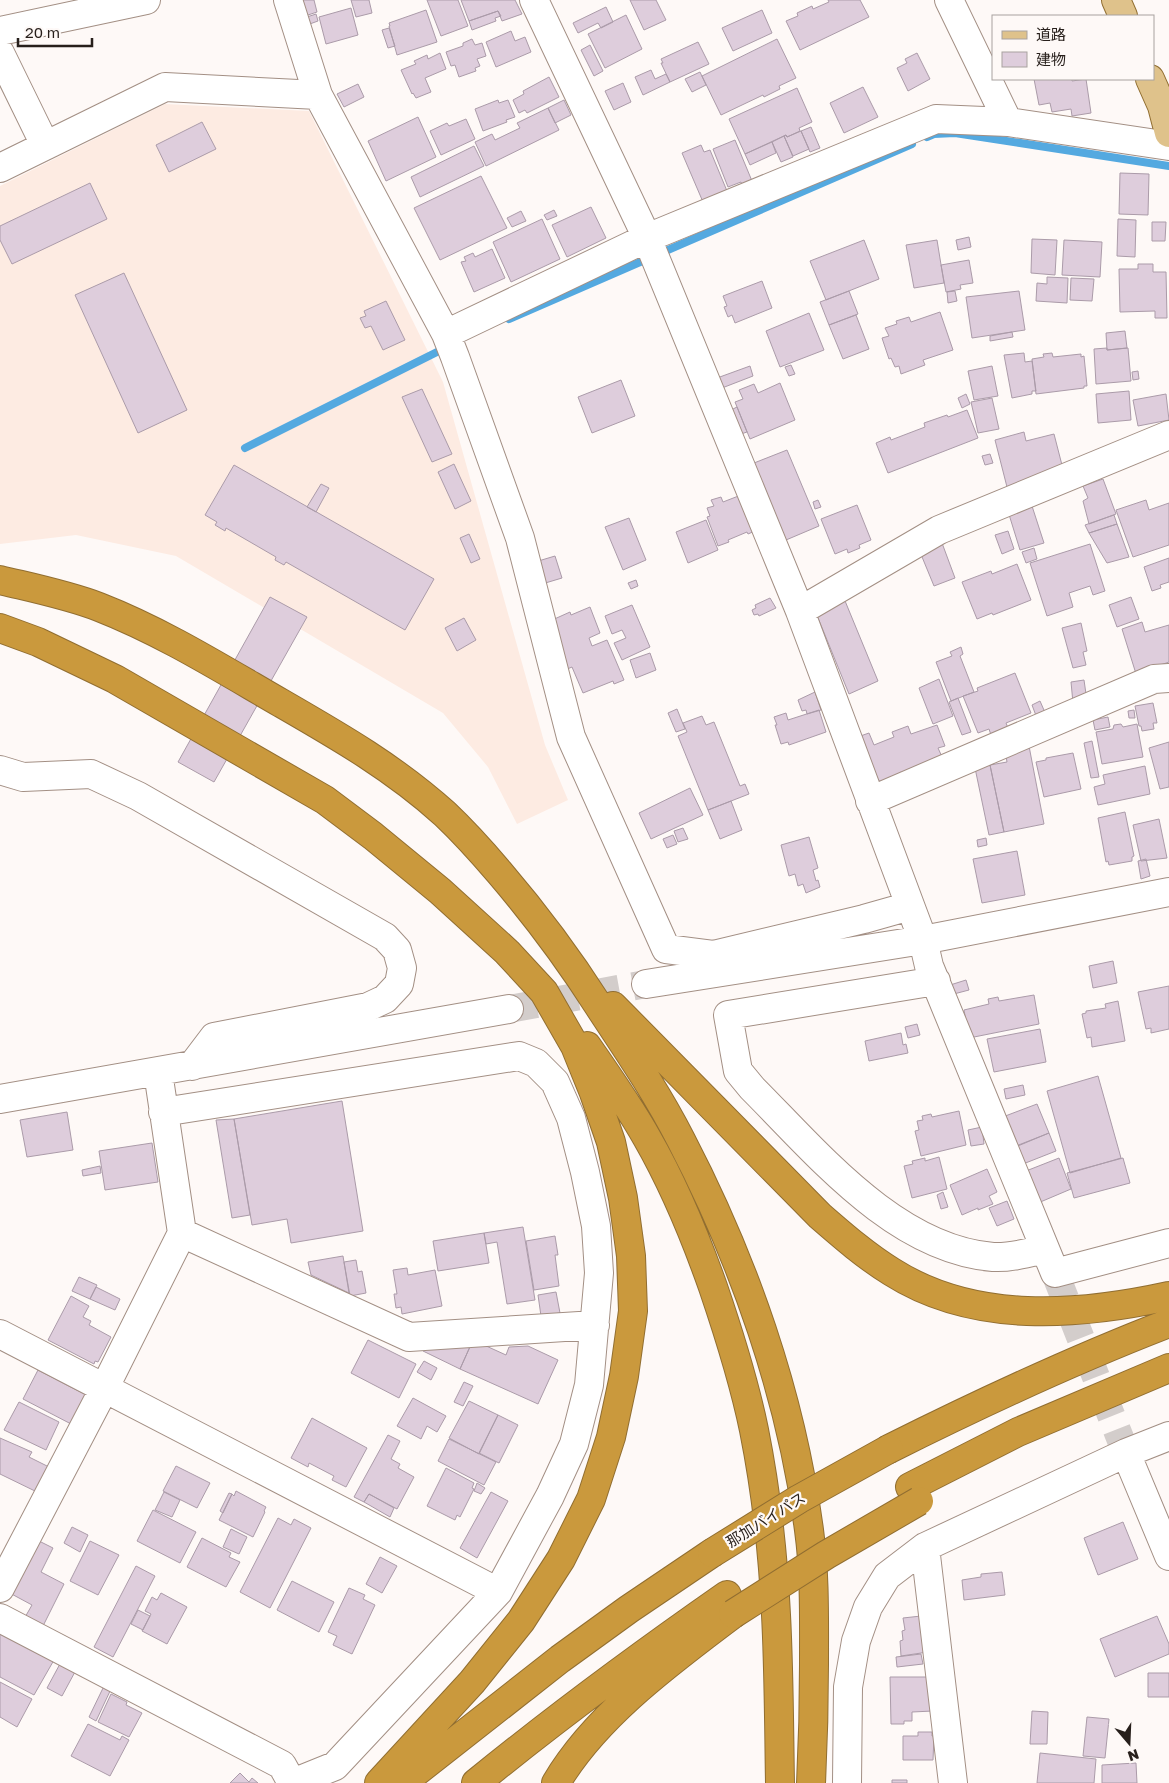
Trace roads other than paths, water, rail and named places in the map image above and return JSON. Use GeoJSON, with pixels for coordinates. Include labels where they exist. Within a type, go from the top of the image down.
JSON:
{"type":"FeatureCollection","features":[{"type":"Feature","properties":{"kind":"highway"},"geometry":{"type":"LineString","coordinates":[[0,580],[95,605],[151,630],[356,746],[402,778],[446,816],[526,903],[570,962],[649,1082],[680,1138],[710,1198],[736,1260],[764,1338],[785,1411],[799,1471],[809,1530],[814,1597],[811,1783]]}},
{"type":"Feature","properties":{"kind":"highway"},"geometry":{"type":"LineString","coordinates":[[0,628],[38,642],[115,679],[326,800],[373,836],[508,952],[544,992],[592,1053],[618,1091],[648,1139],[677,1197],[701,1252],[740,1374],[754,1430],[771,1548],[776,1614],[780,1783]]}},
{"type":"Feature","properties":{"kind":"highway"},"geometry":{"type":"LineString","coordinates":[[570,962],[820,1216],[892,1273],[928,1290],[967,1303],[1016,1311],[1063,1312],[1120,1306],[1169,1296]]}},
{"type":"Feature","properties":{"kind":"highway"},"geometry":{"type":"LineString","coordinates":[[379,1783],[472,1682],[521,1621],[561,1560],[591,1499],[610,1437],[624,1376],[633,1311],[631,1256],[623,1198],[611,1142],[594,1093],[575,1046],[544,992]]}},
{"type":"Feature","properties":{"kind":"highway","name":"那加バイパス"},"geometry":{"type":"LineString","coordinates":[[402,1783],[560,1659],[712,1553],[799,1499],[889,1449],[979,1404],[1169,1323]]}},
{"type":"Feature","properties":{"kind":"highway"},"geometry":{"type":"LineString","coordinates":[[556,1783],[567,1765],[609,1716],[730,1605],[815,1541],[915,1494],[1018,1432],[1161,1371]]}},
{"type":"Feature","properties":{"kind":"highway"},"geometry":{"type":"LineString","coordinates":[[476,1783],[536,1734],[621,1670],[730,1605]]}},
{"type":"Feature","properties":{"kind":"main road"},"geometry":{"type":"LineString","coordinates":[[1116,0],[1123,15]]}},
{"type":"Feature","properties":{"kind":"main road"},"geometry":{"type":"LineString","coordinates":[[1150,80],[1162,106],[1169,133]]}},
{"type":"Feature","properties":{"kind":"street"},"geometry":{"type":"LineString","coordinates":[[0,31],[146,0]]}},
{"type":"Feature","properties":{"kind":"street"},"geometry":{"type":"LineString","coordinates":[[288,0],[318,95],[451,345],[520,538],[571,738],[666,949],[712,955],[864,919],[910,906]]}},
{"type":"Feature","properties":{"kind":"street"},"geometry":{"type":"LineString","coordinates":[[534,0],[652,248],[800,611],[923,940],[929,966],[1055,1273],[1169,1243]]}},
{"type":"Feature","properties":{"kind":"street"},"geometry":{"type":"LineString","coordinates":[[949,0],[1008,122]]}},
{"type":"Feature","properties":{"kind":"street"},"geometry":{"type":"LineString","coordinates":[[0,53],[45,146]]}},
{"type":"Feature","properties":{"kind":"street"},"geometry":{"type":"LineString","coordinates":[[0,168],[165,86],[318,95]]}},
{"type":"Feature","properties":{"kind":"street"},"geometry":{"type":"LineString","coordinates":[[451,345],[652,248],[936,119],[1008,122],[1169,146]]}},
{"type":"Feature","properties":{"kind":"street"},"geometry":{"type":"LineString","coordinates":[[800,611],[939,530],[1169,434]]}},
{"type":"Feature","properties":{"kind":"street"},"geometry":{"type":"LineString","coordinates":[[870,802],[1154,679],[1169,678]]}},
{"type":"Feature","properties":{"kind":"street"},"geometry":{"type":"LineString","coordinates":[[0,771],[23,777],[91,774],[138,796],[385,937],[397,950],[402,968],[399,984],[385,999],[368,1007],[214,1036],[192,1066]]}},
{"type":"Feature","properties":{"kind":"street"},"geometry":{"type":"LineString","coordinates":[[646,984],[923,940],[1169,892]]}},
{"type":"Feature","properties":{"kind":"street"},"geometry":{"type":"LineString","coordinates":[[936,981],[728,1015],[738,1070],[752,1088],[857,1192],[891,1218],[931,1239],[960,1251],[994,1257],[1018,1255],[1045,1249]]}},
{"type":"Feature","properties":{"kind":"street"},"geometry":{"type":"LineString","coordinates":[[0,1099],[509,1009]]}},
{"type":"Feature","properties":{"kind":"street"},"geometry":{"type":"LineString","coordinates":[[0,1618],[282,1765],[293,1783],[335,1766],[498,1592],[550,1496],[574,1444],[589,1385],[599,1273],[596,1226],[571,1118],[556,1082],[536,1063],[518,1056],[163,1112]]}},
{"type":"Feature","properties":{"kind":"street"},"geometry":{"type":"LineString","coordinates":[[0,1588],[182,1233],[158,1072]]}},
{"type":"Feature","properties":{"kind":"street"},"geometry":{"type":"LineString","coordinates":[[182,1233],[409,1337],[595,1325]]}},
{"type":"Feature","properties":{"kind":"street"},"geometry":{"type":"LineString","coordinates":[[0,1334],[498,1592]]}},
{"type":"Feature","properties":{"kind":"street"},"geometry":{"type":"LineString","coordinates":[[847,1783],[848,1687],[856,1641],[868,1607],[887,1576],[925,1547],[1126,1453],[1169,1436]]}},
{"type":"Feature","properties":{"kind":"street"},"geometry":{"type":"LineString","coordinates":[[1126,1453],[1169,1556]]}},
{"type":"Feature","properties":{"kind":"street"},"geometry":{"type":"LineString","coordinates":[[925,1547],[953,1783]]}},
{"type":"Feature","properties":{"kind":"waterway"},"geometry":{"type":"LineString","coordinates":[[927,137],[934,134],[955,133],[1169,166]]}},
{"type":"Feature","properties":{"kind":"waterway"},"geometry":{"type":"LineString","coordinates":[[509,319],[912,144]]}},
{"type":"Feature","properties":{"kind":"waterway"},"geometry":{"type":"LineString","coordinates":[[245,448],[447,347]]}},
{"type":"Feature","properties":{"kind":"tunnel"},"geometry":{"type":"LineString","coordinates":[[509,1009],[646,984]]}},
{"type":"Feature","properties":{"kind":"tunnel"},"geometry":{"type":"LineString","coordinates":[[1055,1273],[1126,1453]]}}]}
